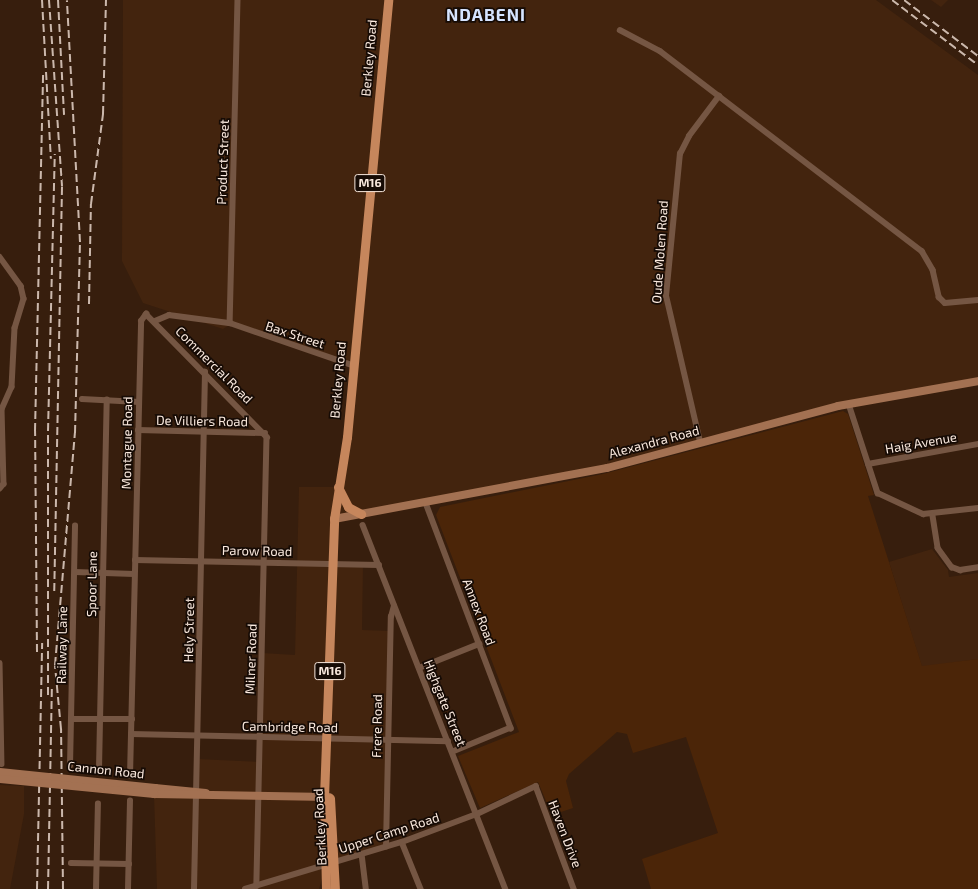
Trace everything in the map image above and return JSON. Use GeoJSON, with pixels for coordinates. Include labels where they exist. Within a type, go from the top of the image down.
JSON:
{"type":"FeatureCollection","features":[{"type":"Feature","properties":{"kind":"main road","name":"Berkley Road"},"geometry":{"type":"LineString","coordinates":[[326,889],[328,739],[334,519],[352,365],[388,0]]}},
{"type":"Feature","properties":{"kind":"main road"},"geometry":{"type":"LineString","coordinates":[[338,488],[348,507],[361,514]]}},
{"type":"Feature","properties":{"kind":"main road","name":"Berkley Road"},"geometry":{"type":"LineString","coordinates":[[327,797],[336,862],[335,889]]}},
{"type":"Feature","properties":{"kind":"street","name":"Product Street"},"geometry":{"type":"LineString","coordinates":[[231,323],[238,0]]}},
{"type":"Feature","properties":{"kind":"street"},"geometry":{"type":"LineString","coordinates":[[620,30],[660,51],[922,252],[931,265],[939,297],[945,302],[978,300]]}},
{"type":"Feature","properties":{"kind":"street","name":"Oude Molen Road"},"geometry":{"type":"LineString","coordinates":[[700,442],[666,296],[680,154],[689,136],[719,96]]}},
{"type":"Feature","properties":{"kind":"street"},"geometry":{"type":"LineString","coordinates":[[0,257],[21,286],[24,299],[15,328],[12,386],[2,409],[4,484],[0,489]]}},
{"type":"Feature","properties":{"kind":"street","name":"Commercial Road"},"geometry":{"type":"LineString","coordinates":[[146,314],[155,321],[265,433]]}},
{"type":"Feature","properties":{"kind":"street","name":"Montague Road"},"geometry":{"type":"LineString","coordinates":[[130,776],[141,321],[146,314]]}},
{"type":"Feature","properties":{"kind":"street","name":"Bax Street"},"geometry":{"type":"LineString","coordinates":[[155,321],[168,315],[231,323],[352,365]]}},
{"type":"Feature","properties":{"kind":"street","name":"Hely Street"},"geometry":{"type":"LineString","coordinates":[[194,889],[205,372]]}},
{"type":"Feature","properties":{"kind":"street","name":"Alexandra Road"},"geometry":{"type":"LineString","coordinates":[[334,519],[607,468],[700,442],[850,404],[978,381]]}},
{"type":"Feature","properties":{"kind":"street"},"geometry":{"type":"LineString","coordinates":[[82,399],[139,402]]}},
{"type":"Feature","properties":{"kind":"street","name":"Spoor Lane"},"geometry":{"type":"LineString","coordinates":[[99,769],[107,400]]}},
{"type":"Feature","properties":{"kind":"street"},"geometry":{"type":"LineString","coordinates":[[850,404],[878,493],[916,512],[934,516],[978,508]]}},
{"type":"Feature","properties":{"kind":"street","name":"De Villiers Road"},"geometry":{"type":"LineString","coordinates":[[138,430],[265,433]]}},
{"type":"Feature","properties":{"kind":"street","name":"Milner Road"},"geometry":{"type":"LineString","coordinates":[[257,886],[265,562],[265,433]]}},
{"type":"Feature","properties":{"kind":"street","name":"Haig Avenue"},"geometry":{"type":"LineString","coordinates":[[868,464],[978,444]]}},
{"type":"Feature","properties":{"kind":"street","name":"Annex Road"},"geometry":{"type":"LineString","coordinates":[[426,503],[511,728],[453,752]]}},
{"type":"Feature","properties":{"kind":"street"},"geometry":{"type":"LineString","coordinates":[[934,516],[938,548],[952,567],[960,570],[978,567]]}},
{"type":"Feature","properties":{"kind":"street","name":"Highgate Street"},"geometry":{"type":"LineString","coordinates":[[363,525],[506,889]]}},
{"type":"Feature","properties":{"kind":"street","name":"Railway Lane"},"geometry":{"type":"LineString","coordinates":[[70,766],[75,526]]}},
{"type":"Feature","properties":{"kind":"street","name":"Parow Road"},"geometry":{"type":"LineString","coordinates":[[135,560],[378,565]]}},
{"type":"Feature","properties":{"kind":"street"},"geometry":{"type":"LineString","coordinates":[[75,572],[134,574]]}},
{"type":"Feature","properties":{"kind":"street","name":"Frere Road"},"geometry":{"type":"LineString","coordinates":[[386,847],[391,617],[394,606]]}},
{"type":"Feature","properties":{"kind":"street"},"geometry":{"type":"LineString","coordinates":[[419,668],[479,644]]}},
{"type":"Feature","properties":{"kind":"street"},"geometry":{"type":"LineString","coordinates":[[0,663],[1,768]]}},
{"type":"Feature","properties":{"kind":"street"},"geometry":{"type":"LineString","coordinates":[[72,719],[132,719]]}},
{"type":"Feature","properties":{"kind":"street","name":"Cambridge Road"},"geometry":{"type":"LineString","coordinates":[[132,734],[448,742]]}},
{"type":"Feature","properties":{"kind":"street","name":"Cannon Road"},"geometry":{"type":"LineString","coordinates":[[1,768],[155,791]]}},
{"type":"Feature","properties":{"kind":"street","name":"Cannon Road"},"geometry":{"type":"LineString","coordinates":[[0,779],[209,794],[327,797]]}},
{"type":"Feature","properties":{"kind":"street","name":"Upper Camp Road"},"geometry":{"type":"LineString","coordinates":[[245,889],[402,842],[477,814],[536,786]]}},
{"type":"Feature","properties":{"kind":"street","name":"Haven Drive"},"geometry":{"type":"LineString","coordinates":[[536,786],[574,889]]}},
{"type":"Feature","properties":{"kind":"street"},"geometry":{"type":"LineString","coordinates":[[128,889],[130,802]]}},
{"type":"Feature","properties":{"kind":"street"},"geometry":{"type":"LineString","coordinates":[[96,889],[98,804]]}},
{"type":"Feature","properties":{"kind":"street"},"geometry":{"type":"LineString","coordinates":[[402,842],[421,889]]}},
{"type":"Feature","properties":{"kind":"street"},"geometry":{"type":"LineString","coordinates":[[362,854],[366,889]]}},
{"type":"Feature","properties":{"kind":"street"},"geometry":{"type":"LineString","coordinates":[[71,863],[129,864]]}},
{"type":"Feature","properties":{"kind":"shaded area"},"geometry":{"type":"Polygon","coordinates":[[[123,0],[876,0],[978,75],[978,381],[838,406],[607,468],[334,519],[332,563],[363,564],[362,630],[391,631],[386,847],[326,865],[319,889],[157,889],[154,794],[196,796],[197,759],[260,762],[262,653],[295,655],[299,487],[338,487],[352,365],[231,324],[223,329],[143,303],[122,261],[123,0]]]}},
{"type":"Feature","properties":{"kind":"shaded area"},"geometry":{"type":"Polygon","coordinates":[[[931,0],[948,0],[941,7],[931,0]]]}},
{"type":"Feature","properties":{"kind":"shaded area"},"geometry":{"type":"Polygon","coordinates":[[[843,411],[848,414],[874,495],[868,496],[922,666],[978,659],[978,889],[651,889],[642,859],[718,833],[686,737],[633,753],[627,734],[617,732],[569,774],[566,781],[573,808],[552,815],[538,782],[480,808],[458,756],[519,732],[436,515],[440,507],[603,474],[843,411]]]}},
{"type":"Feature","properties":{"kind":"shaded area"},"geometry":{"type":"Polygon","coordinates":[[[932,549],[948,570],[949,577],[978,573],[978,659],[922,667],[889,562],[932,549]]]}},
{"type":"Feature","properties":{"kind":"shaded area"},"geometry":{"type":"Polygon","coordinates":[[[0,785],[24,786],[24,814],[10,889],[0,889],[0,785]]]}},
{"type":"Feature","properties":{"kind":"railway"},"geometry":{"type":"LineString","coordinates":[[42,0],[51,159]]}},
{"type":"Feature","properties":{"kind":"railway"},"geometry":{"type":"LineString","coordinates":[[49,0],[62,187],[54,591]]}},
{"type":"Feature","properties":{"kind":"railway"},"geometry":{"type":"LineString","coordinates":[[58,0],[64,115]]}},
{"type":"Feature","properties":{"kind":"railway"},"geometry":{"type":"LineString","coordinates":[[63,889],[61,729],[55,665],[75,433],[80,242],[67,0]]}},
{"type":"Feature","properties":{"kind":"railway"},"geometry":{"type":"LineString","coordinates":[[89,304],[91,204],[103,114],[106,0]]}},
{"type":"Feature","properties":{"kind":"railway"},"geometry":{"type":"LineString","coordinates":[[892,0],[978,65]]}},
{"type":"Feature","properties":{"kind":"railway"},"geometry":{"type":"LineString","coordinates":[[904,0],[978,56]]}},
{"type":"Feature","properties":{"kind":"railway"},"geometry":{"type":"LineString","coordinates":[[37,652],[35,431],[43,72]]}},
{"type":"Feature","properties":{"kind":"railway"},"geometry":{"type":"LineString","coordinates":[[48,695],[48,431],[55,154]]}},
{"type":"Feature","properties":{"kind":"railway"},"geometry":{"type":"LineString","coordinates":[[37,889],[42,643]]}},
{"type":"Feature","properties":{"kind":"railway"},"geometry":{"type":"LineString","coordinates":[[48,889],[52,689]]}},
{"type":"Feature","properties":{"kind":"district","name":"NDABENI"},"geometry":{"type":"Point","coordinates":[486,15]}}]}
